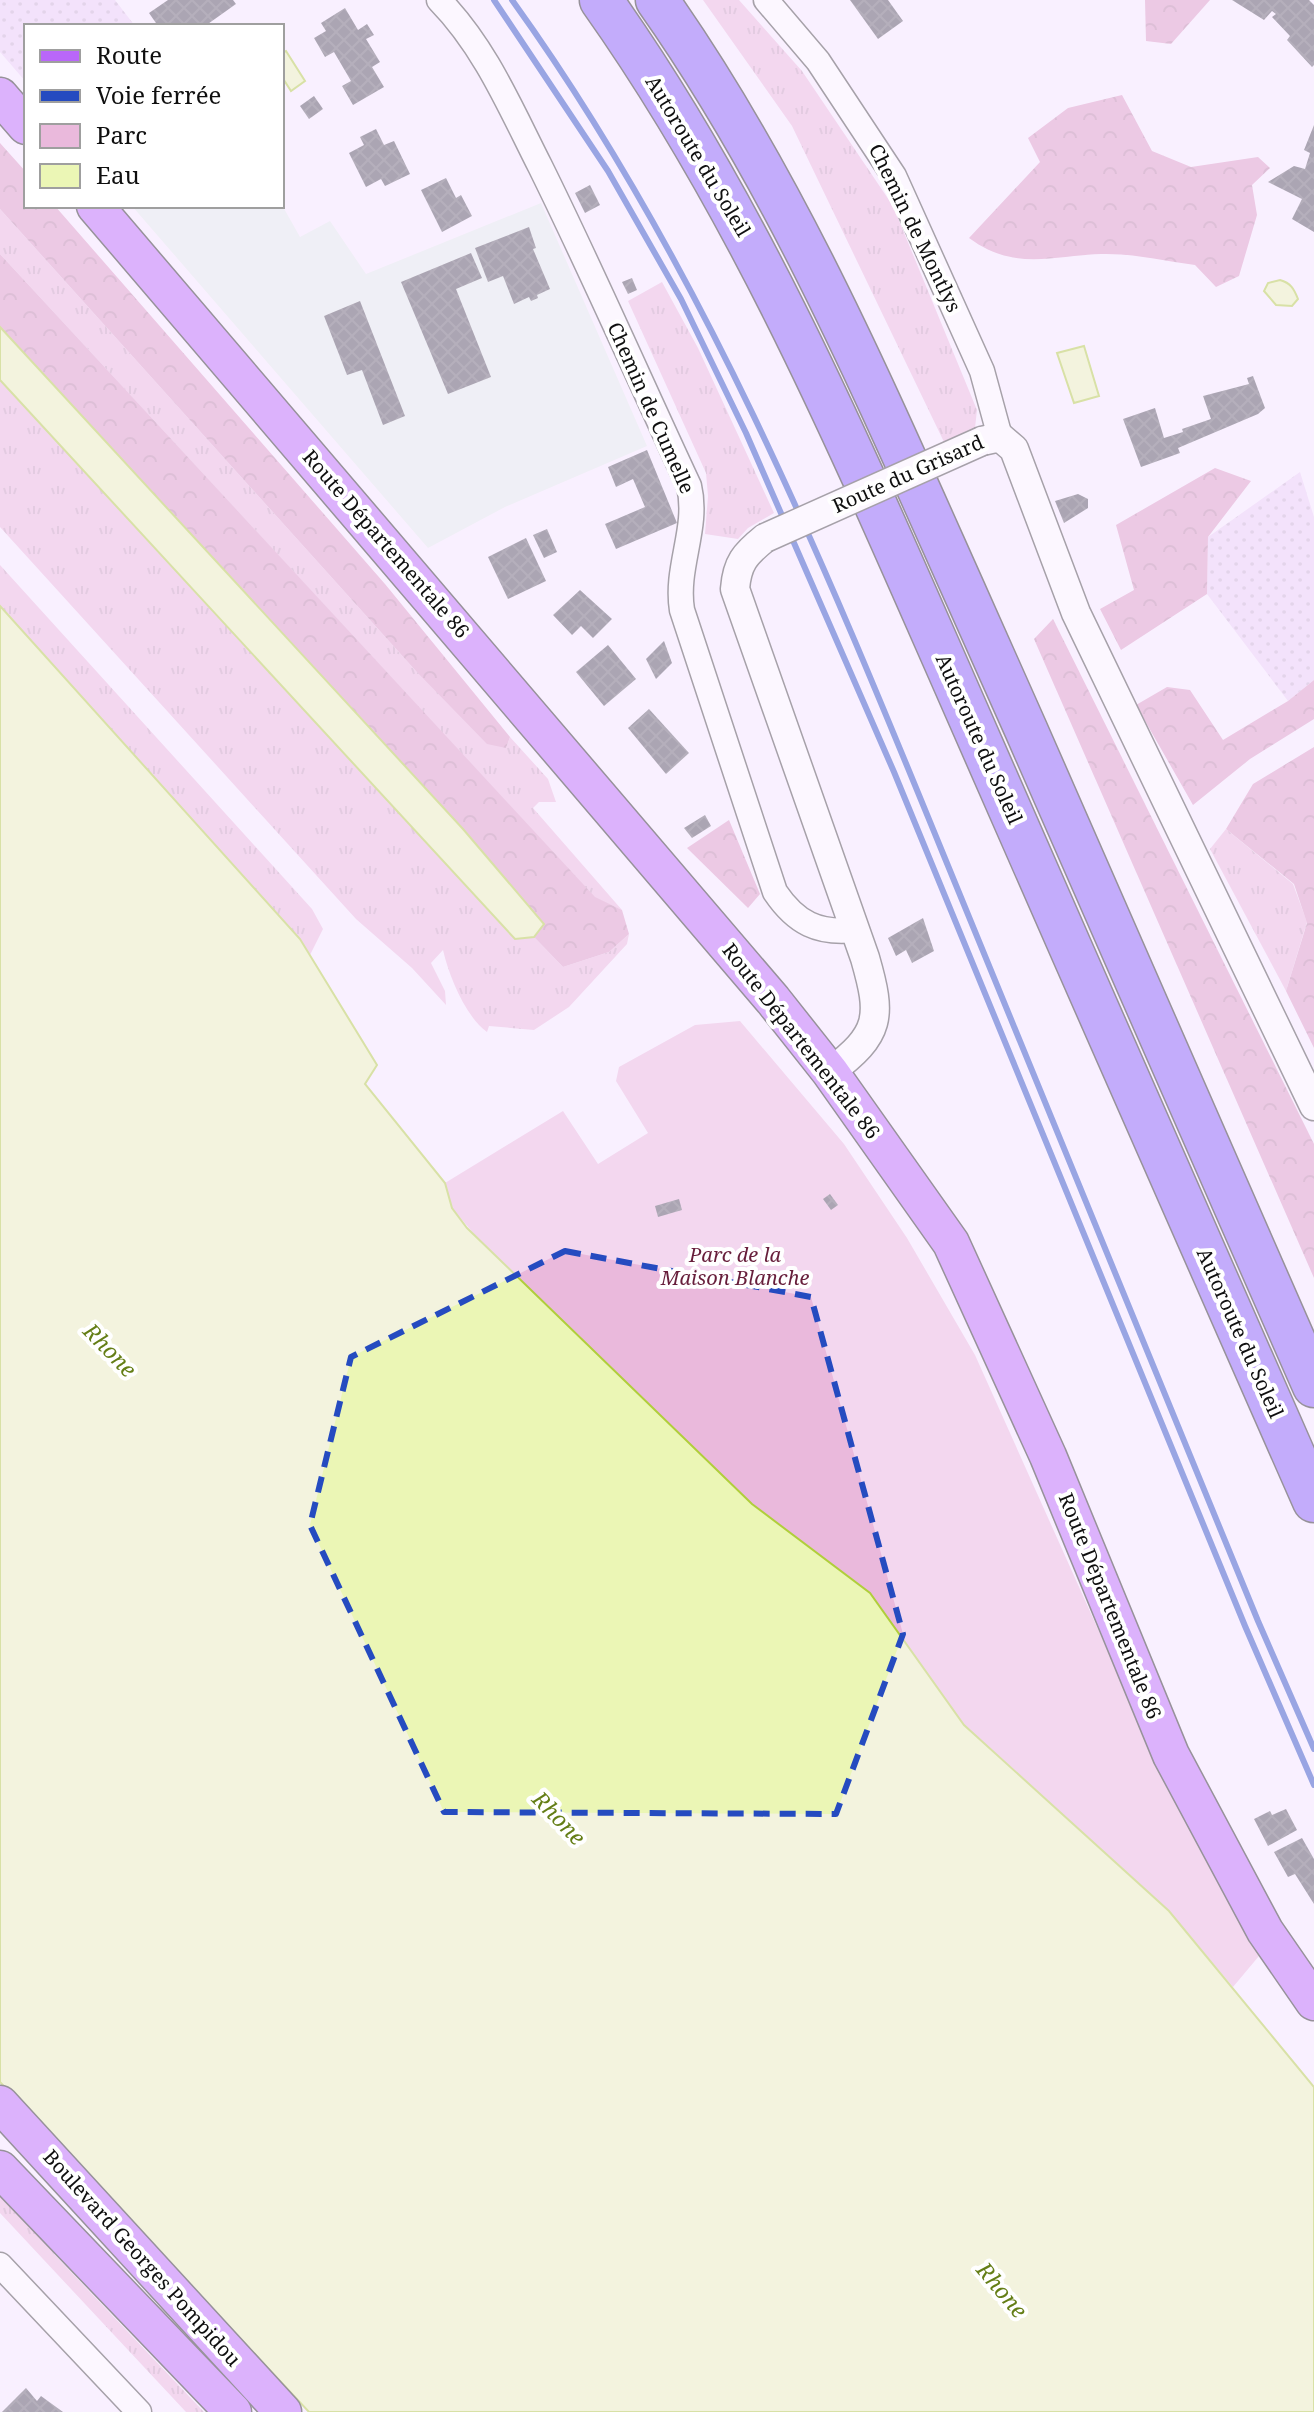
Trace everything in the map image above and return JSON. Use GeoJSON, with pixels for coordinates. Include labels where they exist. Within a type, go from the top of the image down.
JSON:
{"type":"FeatureCollection","features":[{"type":"Feature","properties":{"kind":"highway","name":"Autoroute du Soleil"},"geometry":{"type":"LineString","coordinates":[[601,0],[746,235],[804,350],[892,541],[1314,1501]]}},
{"type":"Feature","properties":{"kind":"highway"},"geometry":{"type":"LineString","coordinates":[[657,0],[734,122],[848,336],[1033,745],[1314,1386]]}},
{"type":"Feature","properties":{"kind":"main road"},"geometry":{"type":"LineString","coordinates":[[0,96],[24,124]]}},
{"type":"Feature","properties":{"kind":"main road","name":"Route Départementale 86"},"geometry":{"type":"LineString","coordinates":[[97,208],[488,664],[830,1072],[951,1243],[1048,1456],[1171,1755],[1265,1931],[1314,2002]]}},
{"type":"Feature","properties":{"kind":"main road","name":"Boulevard Georges Pompidou"},"geometry":{"type":"LineString","coordinates":[[0,2104],[283,2412]]}},
{"type":"Feature","properties":{"kind":"main road","name":"Boulevard Georges Pompidou"},"geometry":{"type":"LineString","coordinates":[[0,2169],[233,2412]]}},
{"type":"Feature","properties":{"kind":"street","name":"Chemin de Cumelle"},"geometry":{"type":"LineString","coordinates":[[439,0],[466,29],[493,73],[557,201],[689,486],[693,503],[678,587],[682,610],[775,892],[803,923],[820,931],[855,930]]}},
{"type":"Feature","properties":{"kind":"street","name":"Chemin de Montlys"},"geometry":{"type":"LineString","coordinates":[[766,0],[818,61],[894,176],[982,371],[991,439]]}},
{"type":"Feature","properties":{"kind":"street","name":"Route du Grisard"},"geometry":{"type":"LineString","coordinates":[[830,1072],[868,1039],[876,1018],[874,989],[735,589],[736,569],[744,555],[765,538],[991,439],[1014,449],[1076,613],[1314,1106]]}},
{"type":"Feature","properties":{"kind":"street"},"geometry":{"type":"LineString","coordinates":[[0,2265],[139,2412]]}},
{"type":"Feature","properties":{"kind":"highlighted area"},"geometry":{"type":"Polygon","coordinates":[[[565,1251],[811,1297],[903,1634],[836,1814],[444,1812],[310,1525],[351,1357],[565,1251]]]}},
{"type":"Feature","properties":{"kind":"shaded area"},"geometry":{"type":"Polygon","coordinates":[[[0,0],[115,0],[133,24],[24,24],[24,80],[0,52],[0,0]]]}},
{"type":"Feature","properties":{"kind":"shaded area"},"geometry":{"type":"Polygon","coordinates":[[[541,203],[647,446],[505,507],[428,548],[134,208],[284,208],[300,237],[330,221],[366,274],[541,203]]]}},
{"type":"Feature","properties":{"kind":"shaded area"},"geometry":{"type":"Polygon","coordinates":[[[1300,472],[1314,517],[1314,680],[1288,701],[1207,594],[1208,537],[1300,472]]]}},
{"type":"Feature","properties":{"kind":"green space"},"geometry":{"type":"Polygon","coordinates":[[[703,0],[739,0],[802,71],[893,206],[977,410],[975,428],[944,442],[792,126],[703,0]]]}},
{"type":"Feature","properties":{"kind":"green space"},"geometry":{"type":"Polygon","coordinates":[[[1145,0],[1210,0],[1171,44],[1146,41],[1145,0]]]}},
{"type":"Feature","properties":{"kind":"green space"},"geometry":{"type":"Polygon","coordinates":[[[1122,95],[1152,151],[1191,167],[1258,157],[1270,168],[1252,185],[1257,215],[1239,276],[1216,287],[1195,265],[1112,254],[1017,258],[1001,255],[969,238],[1040,162],[1028,138],[1068,108],[1122,95]]]}},
{"type":"Feature","properties":{"kind":"green space"},"geometry":{"type":"Polygon","coordinates":[[[0,143],[24,170],[24,208],[57,208],[385,584],[510,737],[506,748],[487,744],[415,670],[0,209],[0,143]]]}},
{"type":"Feature","properties":{"kind":"green space"},"geometry":{"type":"Polygon","coordinates":[[[0,209],[415,670],[506,748],[510,737],[548,779],[556,802],[539,802],[533,808],[622,910],[595,898],[0,254],[0,209]]]}},
{"type":"Feature","properties":{"kind":"green space"},"geometry":{"type":"Polygon","coordinates":[[[0,254],[595,897],[622,910],[629,934],[609,952],[563,967],[534,937],[544,924],[463,829],[0,327],[0,254]]]}},
{"type":"Feature","properties":{"kind":"green space"},"geometry":{"type":"Polygon","coordinates":[[[662,282],[698,348],[774,513],[748,528],[738,539],[705,534],[706,473],[628,301],[662,282]]]}},
{"type":"Feature","properties":{"kind":"green space"},"geometry":{"type":"Polygon","coordinates":[[[0,380],[515,939],[534,937],[563,967],[609,952],[629,934],[627,944],[569,1007],[534,1030],[489,1026],[487,1032],[459,995],[443,950],[431,963],[445,991],[446,1005],[412,968],[356,919],[0,527],[0,380]]]}},
{"type":"Feature","properties":{"kind":"green space"},"geometry":{"type":"Polygon","coordinates":[[[1215,468],[1251,481],[1208,537],[1207,594],[1121,650],[1100,609],[1134,590],[1116,525],[1215,468]]]}},
{"type":"Feature","properties":{"kind":"green space"},"geometry":{"type":"Polygon","coordinates":[[[0,565],[312,909],[323,929],[310,955],[300,939],[0,606],[0,565]]]}},
{"type":"Feature","properties":{"kind":"green space"},"geometry":{"type":"Polygon","coordinates":[[[1053,619],[1314,1144],[1314,1278],[1034,639],[1053,619]]]}},
{"type":"Feature","properties":{"kind":"green space"},"geometry":{"type":"Polygon","coordinates":[[[1314,680],[1314,719],[1250,759],[1193,805],[1136,705],[1167,687],[1190,690],[1223,740],[1288,701],[1314,680]]]}},
{"type":"Feature","properties":{"kind":"green space"},"geometry":{"type":"Polygon","coordinates":[[[1314,747],[1314,1048],[1286,991],[1307,923],[1294,884],[1226,829],[1253,784],[1314,747]]]}},
{"type":"Feature","properties":{"kind":"green space"},"geometry":{"type":"Polygon","coordinates":[[[729,820],[760,894],[748,908],[687,848],[729,820]]]}},
{"type":"Feature","properties":{"kind":"green space"},"geometry":{"type":"Polygon","coordinates":[[[1226,829],[1293,884],[1307,922],[1286,991],[1210,849],[1226,829]]]}},
{"type":"Feature","properties":{"kind":"green space","name":"Parc de la Maison Blanche"},"geometry":{"type":"Polygon","coordinates":[[[740,1021],[844,1144],[907,1238],[975,1355],[1171,1792],[1259,1956],[1233,1987],[1169,1911],[964,1725],[870,1593],[752,1504],[486,1248],[452,1208],[445,1183],[563,1111],[598,1164],[648,1133],[616,1081],[619,1067],[695,1025],[740,1021]]]}},
{"type":"Feature","properties":{"kind":"green space"},"geometry":{"type":"Polygon","coordinates":[[[0,2181],[30,2215],[54,2254],[204,2412],[186,2412],[0,2213],[0,2181]]]}},
{"type":"Feature","properties":{"kind":"water"},"geometry":{"type":"Polygon","coordinates":[[[284,52],[305,81],[291,91],[284,80],[284,52]]]}},
{"type":"Feature","properties":{"kind":"water"},"geometry":{"type":"Polygon","coordinates":[[[1280,280],[1297,295],[1298,299],[1292,306],[1276,305],[1264,291],[1268,283],[1280,280]]]}},
{"type":"Feature","properties":{"kind":"water"},"geometry":{"type":"Polygon","coordinates":[[[0,327],[463,829],[544,924],[534,937],[515,939],[0,380],[0,327]]]}},
{"type":"Feature","properties":{"kind":"water"},"geometry":{"type":"Polygon","coordinates":[[[1084,346],[1099,396],[1074,403],[1057,353],[1084,346]]]}},
{"type":"Feature","properties":{"kind":"water","name":"Rhone"},"geometry":{"type":"Polygon","coordinates":[[[0,606],[300,939],[377,1065],[365,1084],[445,1183],[452,1208],[467,1228],[752,1504],[870,1593],[964,1725],[1169,1911],[1314,2087],[1314,2412],[309,2412],[0,2082],[0,606]]]}},
{"type":"Feature","properties":{"kind":"building"},"geometry":{"type":"Polygon","coordinates":[[[168,0],[233,0],[236,4],[208,24],[157,24],[149,13],[168,0]]]}},
{"type":"Feature","properties":{"kind":"building"},"geometry":{"type":"Polygon","coordinates":[[[850,0],[888,0],[903,21],[878,39],[850,0]]]}},
{"type":"Feature","properties":{"kind":"building"},"geometry":{"type":"Polygon","coordinates":[[[1232,0],[1309,0],[1314,5],[1314,65],[1312,67],[1287,40],[1290,36],[1272,17],[1276,14],[1272,11],[1264,20],[1232,0]]]}},
{"type":"Feature","properties":{"kind":"building"},"geometry":{"type":"Polygon","coordinates":[[[345,8],[358,30],[367,24],[374,35],[366,39],[380,62],[372,67],[384,87],[353,105],[342,86],[351,81],[334,52],[325,57],[314,38],[326,31],[321,23],[345,8]]]}},
{"type":"Feature","properties":{"kind":"building"},"geometry":{"type":"Polygon","coordinates":[[[314,96],[323,109],[309,119],[300,106],[314,96]]]}},
{"type":"Feature","properties":{"kind":"building"},"geometry":{"type":"Polygon","coordinates":[[[1314,125],[1314,232],[1292,219],[1302,199],[1268,182],[1294,166],[1305,169],[1310,153],[1304,150],[1314,125]]]}},
{"type":"Feature","properties":{"kind":"building"},"geometry":{"type":"Polygon","coordinates":[[[376,129],[384,145],[394,141],[410,174],[385,186],[381,179],[366,187],[349,153],[364,145],[360,137],[376,129]]]}},
{"type":"Feature","properties":{"kind":"building"},"geometry":{"type":"Polygon","coordinates":[[[446,178],[456,198],[461,195],[472,216],[442,232],[421,190],[446,178]]]}},
{"type":"Feature","properties":{"kind":"building"},"geometry":{"type":"Polygon","coordinates":[[[590,185],[600,205],[585,213],[575,193],[590,185]]]}},
{"type":"Feature","properties":{"kind":"building"},"geometry":{"type":"Polygon","coordinates":[[[529,227],[536,248],[533,249],[550,289],[531,301],[529,297],[514,304],[503,276],[488,282],[475,248],[529,227]]]}},
{"type":"Feature","properties":{"kind":"building"},"geometry":{"type":"Polygon","coordinates":[[[471,253],[482,278],[456,289],[491,377],[448,394],[401,282],[471,253]]]}},
{"type":"Feature","properties":{"kind":"building"},"geometry":{"type":"Polygon","coordinates":[[[632,278],[637,290],[628,294],[622,282],[632,278]]]}},
{"type":"Feature","properties":{"kind":"building"},"geometry":{"type":"Polygon","coordinates":[[[360,301],[405,416],[383,425],[362,370],[347,375],[324,316],[360,301]]]}},
{"type":"Feature","properties":{"kind":"building"},"geometry":{"type":"Polygon","coordinates":[[[1253,376],[1265,408],[1258,414],[1178,448],[1180,453],[1141,467],[1123,419],[1155,408],[1164,438],[1183,432],[1182,429],[1211,419],[1203,396],[1249,384],[1247,378],[1253,376]]]}},
{"type":"Feature","properties":{"kind":"building"},"geometry":{"type":"Polygon","coordinates":[[[647,450],[677,523],[616,549],[605,524],[645,507],[633,479],[616,487],[608,467],[647,450]]]}},
{"type":"Feature","properties":{"kind":"building"},"geometry":{"type":"Polygon","coordinates":[[[1078,494],[1088,499],[1088,508],[1064,523],[1055,501],[1078,494]]]}},
{"type":"Feature","properties":{"kind":"building"},"geometry":{"type":"Polygon","coordinates":[[[547,529],[557,552],[544,558],[533,535],[547,529]]]}},
{"type":"Feature","properties":{"kind":"building"},"geometry":{"type":"Polygon","coordinates":[[[526,538],[546,581],[508,599],[488,557],[526,538]]]}},
{"type":"Feature","properties":{"kind":"building"},"geometry":{"type":"Polygon","coordinates":[[[580,590],[612,619],[593,638],[581,626],[572,635],[553,615],[580,590]]]}},
{"type":"Feature","properties":{"kind":"building"},"geometry":{"type":"Polygon","coordinates":[[[664,641],[672,663],[656,679],[646,659],[664,641]]]}},
{"type":"Feature","properties":{"kind":"building"},"geometry":{"type":"Polygon","coordinates":[[[608,645],[636,679],[604,706],[576,672],[608,645]]]}},
{"type":"Feature","properties":{"kind":"building"},"geometry":{"type":"Polygon","coordinates":[[[649,709],[689,753],[666,774],[628,728],[649,709]]]}},
{"type":"Feature","properties":{"kind":"building"},"geometry":{"type":"Polygon","coordinates":[[[705,815],[711,826],[692,838],[684,828],[705,815]]]}},
{"type":"Feature","properties":{"kind":"building"},"geometry":{"type":"Polygon","coordinates":[[[923,918],[934,951],[912,963],[906,950],[896,956],[888,938],[923,918]]]}},
{"type":"Feature","properties":{"kind":"building"},"geometry":{"type":"Polygon","coordinates":[[[830,1194],[838,1205],[831,1210],[823,1199],[830,1194]]]}},
{"type":"Feature","properties":{"kind":"building"},"geometry":{"type":"Polygon","coordinates":[[[679,1199],[682,1210],[658,1217],[655,1206],[679,1199]]]}},
{"type":"Feature","properties":{"kind":"building"},"geometry":{"type":"Polygon","coordinates":[[[1286,1809],[1297,1830],[1268,1846],[1254,1819],[1270,1811],[1272,1815],[1286,1809]]]}},
{"type":"Feature","properties":{"kind":"building"},"geometry":{"type":"Polygon","coordinates":[[[1302,1838],[1314,1859],[1314,1904],[1295,1874],[1288,1877],[1274,1852],[1302,1838]]]}},
{"type":"Feature","properties":{"kind":"building"},"geometry":{"type":"Polygon","coordinates":[[[26,2388],[37,2401],[41,2396],[63,2412],[2,2412],[26,2388]]]}},
{"type":"Feature","properties":{"kind":"railway"},"geometry":{"type":"LineString","coordinates":[[494,0],[608,171],[681,299],[746,433],[894,772],[1245,1626],[1314,1785]]}},
{"type":"Feature","properties":{"kind":"railway"},"geometry":{"type":"LineString","coordinates":[[512,0],[580,100],[642,202],[699,307],[804,524],[1258,1621],[1314,1749]]}}]}
